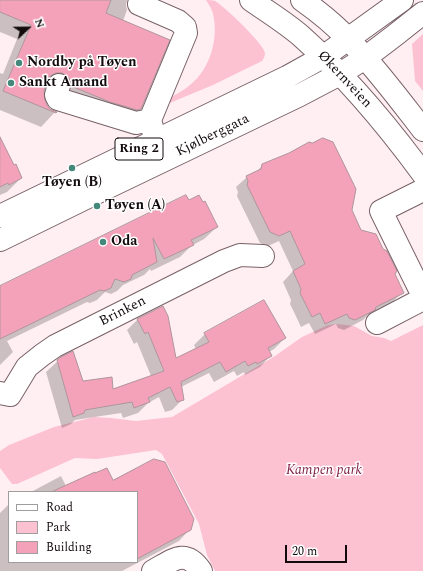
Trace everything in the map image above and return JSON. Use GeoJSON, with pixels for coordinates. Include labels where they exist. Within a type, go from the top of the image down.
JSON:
{"type":"FeatureCollection","features":[{"type":"Feature","properties":{"kind":"main road","name":"Økernveien"},"geometry":{"type":"LineString","coordinates":[[252,0],[300,35],[340,74],[376,114],[423,174]]}},
{"type":"Feature","properties":{"kind":"main road","name":"Økernveien"},"geometry":{"type":"LineString","coordinates":[[302,0],[324,16],[348,38],[423,130]]}},
{"type":"Feature","properties":{"kind":"main road","name":"Ring 2"},"geometry":{"type":"LineString","coordinates":[[323,57],[402,0]]}},
{"type":"Feature","properties":{"kind":"main road"},"geometry":{"type":"LineString","coordinates":[[139,4],[178,21],[185,27],[186,33],[150,120],[156,141]]}},
{"type":"Feature","properties":{"kind":"main road","name":"Ring 2"},"geometry":{"type":"LineString","coordinates":[[340,74],[365,58],[423,13]]}},
{"type":"Feature","properties":{"kind":"main road","name":"Kjølberggata"},"geometry":{"type":"LineString","coordinates":[[0,216],[287,77],[323,57]]}},
{"type":"Feature","properties":{"kind":"main road","name":"Kjølberggata"},"geometry":{"type":"LineString","coordinates":[[0,240],[300,95],[340,74]]}},
{"type":"Feature","properties":{"kind":"main road"},"geometry":{"type":"LineString","coordinates":[[59,85],[56,94],[58,99],[136,123],[150,120]]}},
{"type":"Feature","properties":{"kind":"main road"},"geometry":{"type":"LineString","coordinates":[[377,323],[423,298],[381,211],[423,190]]}},
{"type":"Feature","properties":{"kind":"main road","name":"Brinken"},"geometry":{"type":"LineString","coordinates":[[5,394],[26,367],[55,346],[224,261],[240,255],[263,256]]}},
{"type":"Feature","properties":{"kind":"main road"},"geometry":{"type":"LineString","coordinates":[[153,571],[178,558],[183,557],[196,565]]}},
{"type":"Feature","properties":{"kind":"green space"},"geometry":{"type":"Polygon","coordinates":[[[206,0],[215,1],[243,26],[263,48],[265,53],[264,57],[262,61],[213,85],[165,105],[166,100],[190,85],[197,78],[208,62],[214,43],[215,24],[212,10],[206,0]]]}},
{"type":"Feature","properties":{"kind":"green space"},"geometry":{"type":"Polygon","coordinates":[[[423,34],[423,91],[415,81],[412,44],[423,34]]]}},
{"type":"Feature","properties":{"kind":"green space","name":"Kampen park"},"geometry":{"type":"Polygon","coordinates":[[[338,324],[354,326],[372,336],[391,341],[423,325],[423,571],[215,571],[207,555],[199,524],[162,454],[156,450],[97,459],[75,458],[17,484],[12,484],[0,468],[0,451],[9,445],[54,427],[94,417],[136,421],[172,417],[275,356],[302,337],[328,325],[338,324]]]}},
{"type":"Feature","properties":{"kind":"building"},"geometry":{"type":"Polygon","coordinates":[[[0,0],[111,0],[106,13],[170,40],[141,109],[137,110],[110,102],[71,86],[71,82],[68,77],[62,73],[56,73],[50,76],[44,91],[47,105],[50,109],[57,112],[56,113],[3,91],[31,25],[0,12],[0,0]]]}},
{"type":"Feature","properties":{"kind":"building"},"geometry":{"type":"Polygon","coordinates":[[[0,137],[14,165],[16,164],[22,178],[9,185],[8,183],[0,187],[0,137]]]}},
{"type":"Feature","properties":{"kind":"building"},"geometry":{"type":"Polygon","coordinates":[[[323,138],[333,142],[356,189],[352,210],[361,230],[376,234],[383,249],[387,251],[397,271],[395,274],[404,293],[376,307],[375,310],[355,320],[349,318],[347,314],[325,324],[320,313],[312,317],[300,293],[301,289],[293,271],[305,264],[290,231],[279,236],[270,232],[247,185],[248,181],[246,176],[261,169],[262,164],[289,153],[309,142],[312,143],[323,138]]]}},
{"type":"Feature","properties":{"kind":"building"},"geometry":{"type":"Polygon","coordinates":[[[186,195],[189,200],[199,195],[203,202],[205,201],[218,227],[191,240],[194,245],[164,259],[153,238],[157,262],[132,275],[131,279],[124,282],[115,279],[111,288],[104,291],[100,290],[0,339],[0,286],[186,195]]]}},
{"type":"Feature","properties":{"kind":"building"},"geometry":{"type":"Polygon","coordinates":[[[264,300],[286,338],[268,348],[272,356],[257,364],[256,362],[248,366],[245,361],[226,372],[220,362],[181,382],[184,400],[177,402],[170,387],[148,398],[150,402],[134,408],[132,402],[85,410],[84,413],[73,417],[57,360],[61,357],[73,351],[83,381],[112,377],[113,389],[164,371],[148,332],[145,334],[137,319],[163,306],[168,316],[176,358],[209,342],[204,333],[264,300]]]}},
{"type":"Feature","properties":{"kind":"building"},"geometry":{"type":"Polygon","coordinates":[[[154,459],[165,462],[194,519],[191,530],[138,558],[138,491],[53,491],[107,468],[113,480],[154,459]]]}},
{"type":"Feature","properties":{"kind":"place","name":"Nordby på Tøyen"},"geometry":{"type":"Point","coordinates":[19,63]}},
{"type":"Feature","properties":{"kind":"place","name":"Sankt Amand"},"geometry":{"type":"Point","coordinates":[11,83]}},
{"type":"Feature","properties":{"kind":"place","name":"Tøyen (B)"},"geometry":{"type":"Point","coordinates":[72,168]}},
{"type":"Feature","properties":{"kind":"place","name":"Tøyen (A)"},"geometry":{"type":"Point","coordinates":[97,206]}},
{"type":"Feature","properties":{"kind":"place","name":"Oda"},"geometry":{"type":"Point","coordinates":[103,242]}}]}
